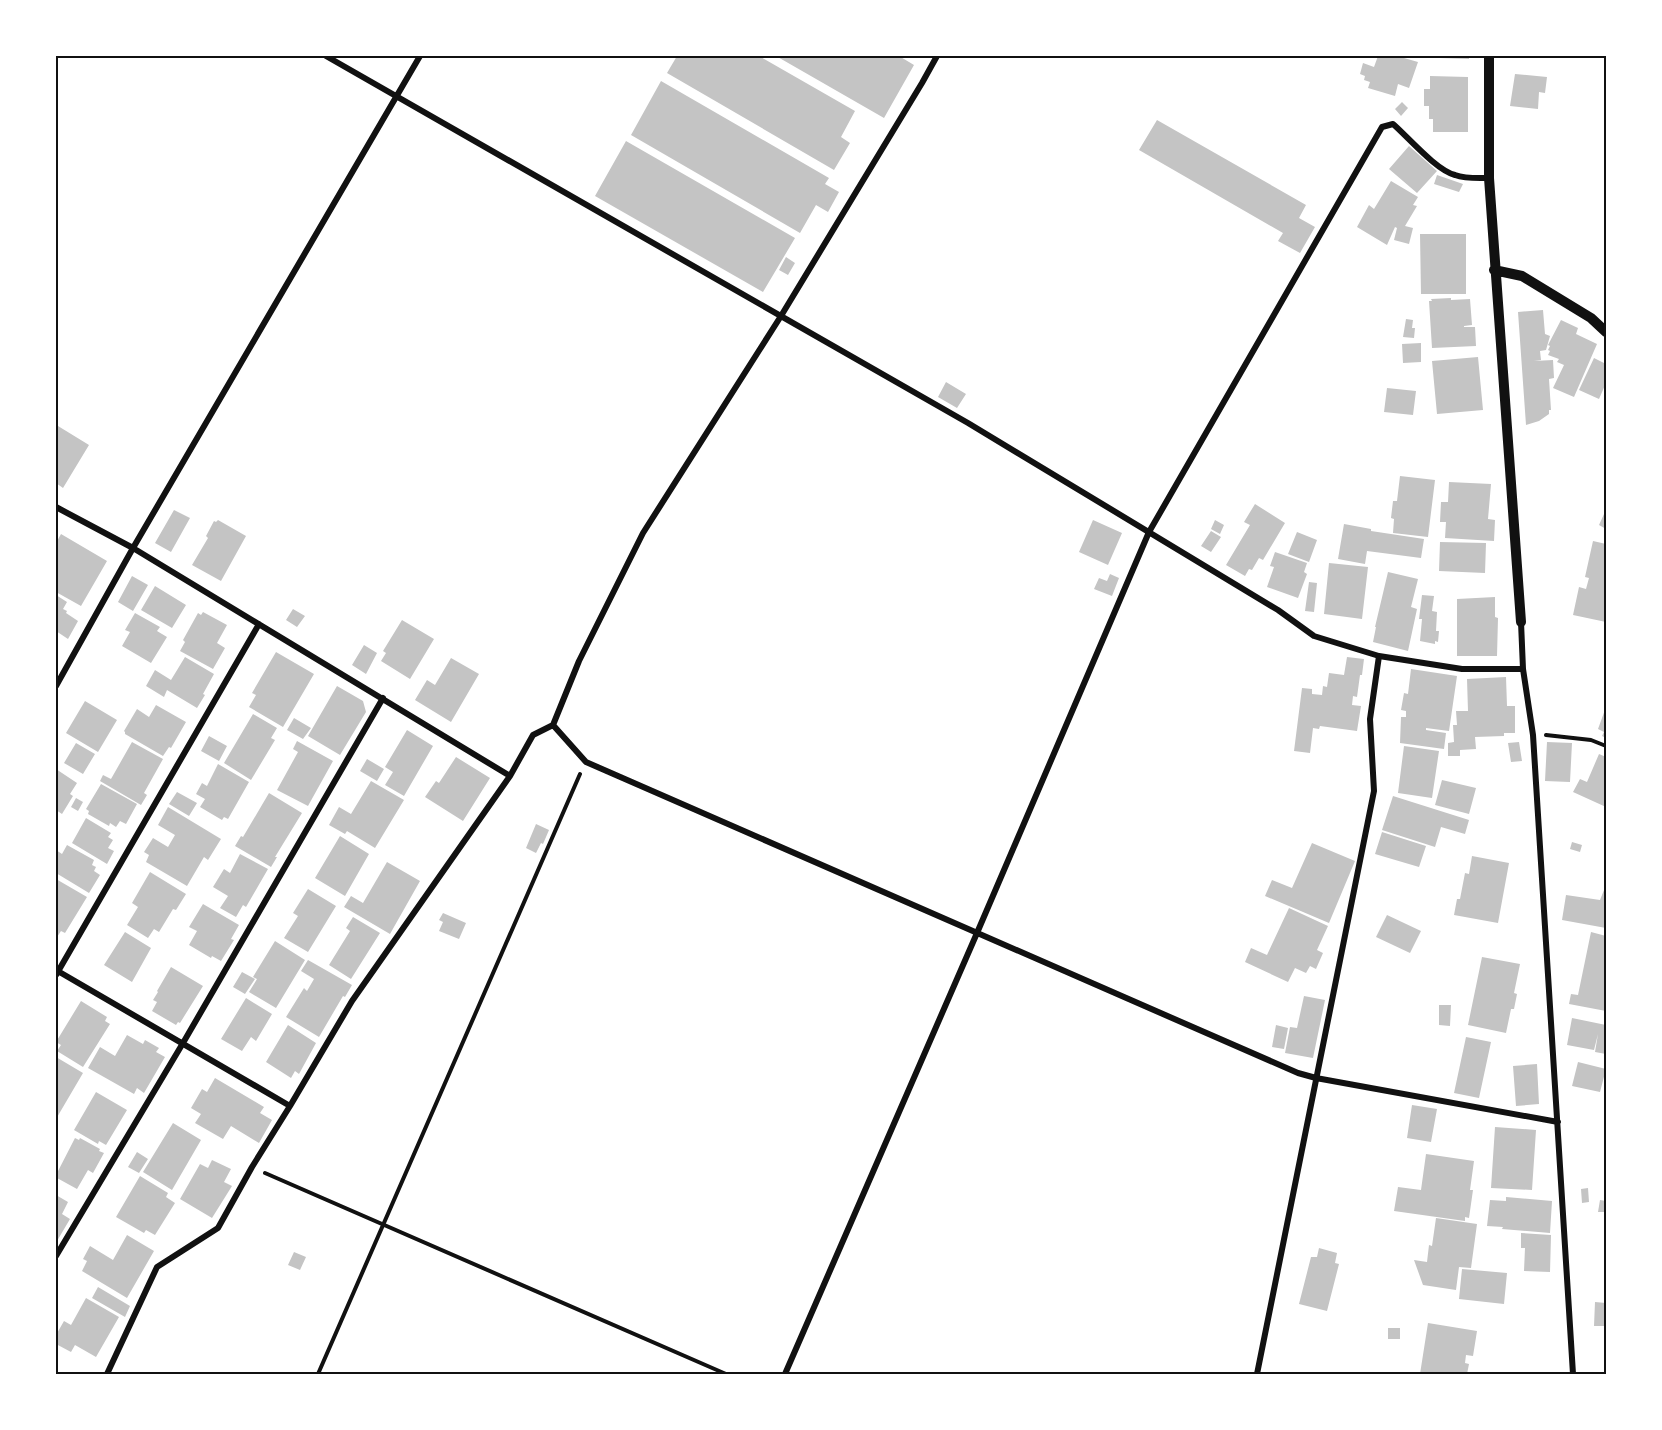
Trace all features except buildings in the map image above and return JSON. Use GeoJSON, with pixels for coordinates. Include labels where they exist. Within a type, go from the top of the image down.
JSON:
{"type":"FeatureCollection","features":[{"type":"Feature","properties":{"kind":"street"},"geometry":{"type":"LineString","coordinates":[[326,56],[968,423],[1278,610],[1314,636],[1379,656],[1462,669],[1524,669]]}},
{"type":"Feature","properties":{"kind":"street"},"geometry":{"type":"LineString","coordinates":[[56,686],[133,548],[420,56]]}},
{"type":"Feature","properties":{"kind":"street"},"geometry":{"type":"LineString","coordinates":[[107,1374],[157,1267],[218,1228],[352,1001],[510,776],[533,735],[552,725],[579,662],[643,533],[781,316],[937,56]]}},
{"type":"Feature","properties":{"kind":"street"},"geometry":{"type":"LineString","coordinates":[[1489,56],[1489,178],[1494,270],[1524,669],[1533,735],[1573,1374]]}},
{"type":"Feature","properties":{"kind":"street"},"geometry":{"type":"LineString","coordinates":[[785,1374],[1149,532],[1382,127],[1393,124],[1443,170],[1455,176],[1489,178]]}},
{"type":"Feature","properties":{"kind":"street"},"geometry":{"type":"LineString","coordinates":[[1494,270],[1522,276],[1591,318],[1606,332]]}},
{"type":"Feature","properties":{"kind":"street"},"geometry":{"type":"LineString","coordinates":[[56,507],[133,548],[510,776]]}},
{"type":"Feature","properties":{"kind":"street"},"geometry":{"type":"LineString","coordinates":[[259,624],[56,972],[290,1106]]}},
{"type":"Feature","properties":{"kind":"street"},"geometry":{"type":"LineString","coordinates":[[1257,1374],[1374,791],[1370,719],[1379,656]]}},
{"type":"Feature","properties":{"kind":"street"},"geometry":{"type":"LineString","coordinates":[[56,1256],[183,1043],[383,698]]}},
{"type":"Feature","properties":{"kind":"street"},"geometry":{"type":"LineString","coordinates":[[552,725],[586,762],[1298,1073],[1558,1122]]}},
{"type":"Feature","properties":{"kind":"path"},"geometry":{"type":"LineString","coordinates":[[1533,735],[1574,737],[1606,746]]}},
{"type":"Feature","properties":{"kind":"path"},"geometry":{"type":"LineString","coordinates":[[318,1374],[586,762]]}},
{"type":"Feature","properties":{"kind":"path"},"geometry":{"type":"LineString","coordinates":[[252,1167],[726,1374]]}}]}
